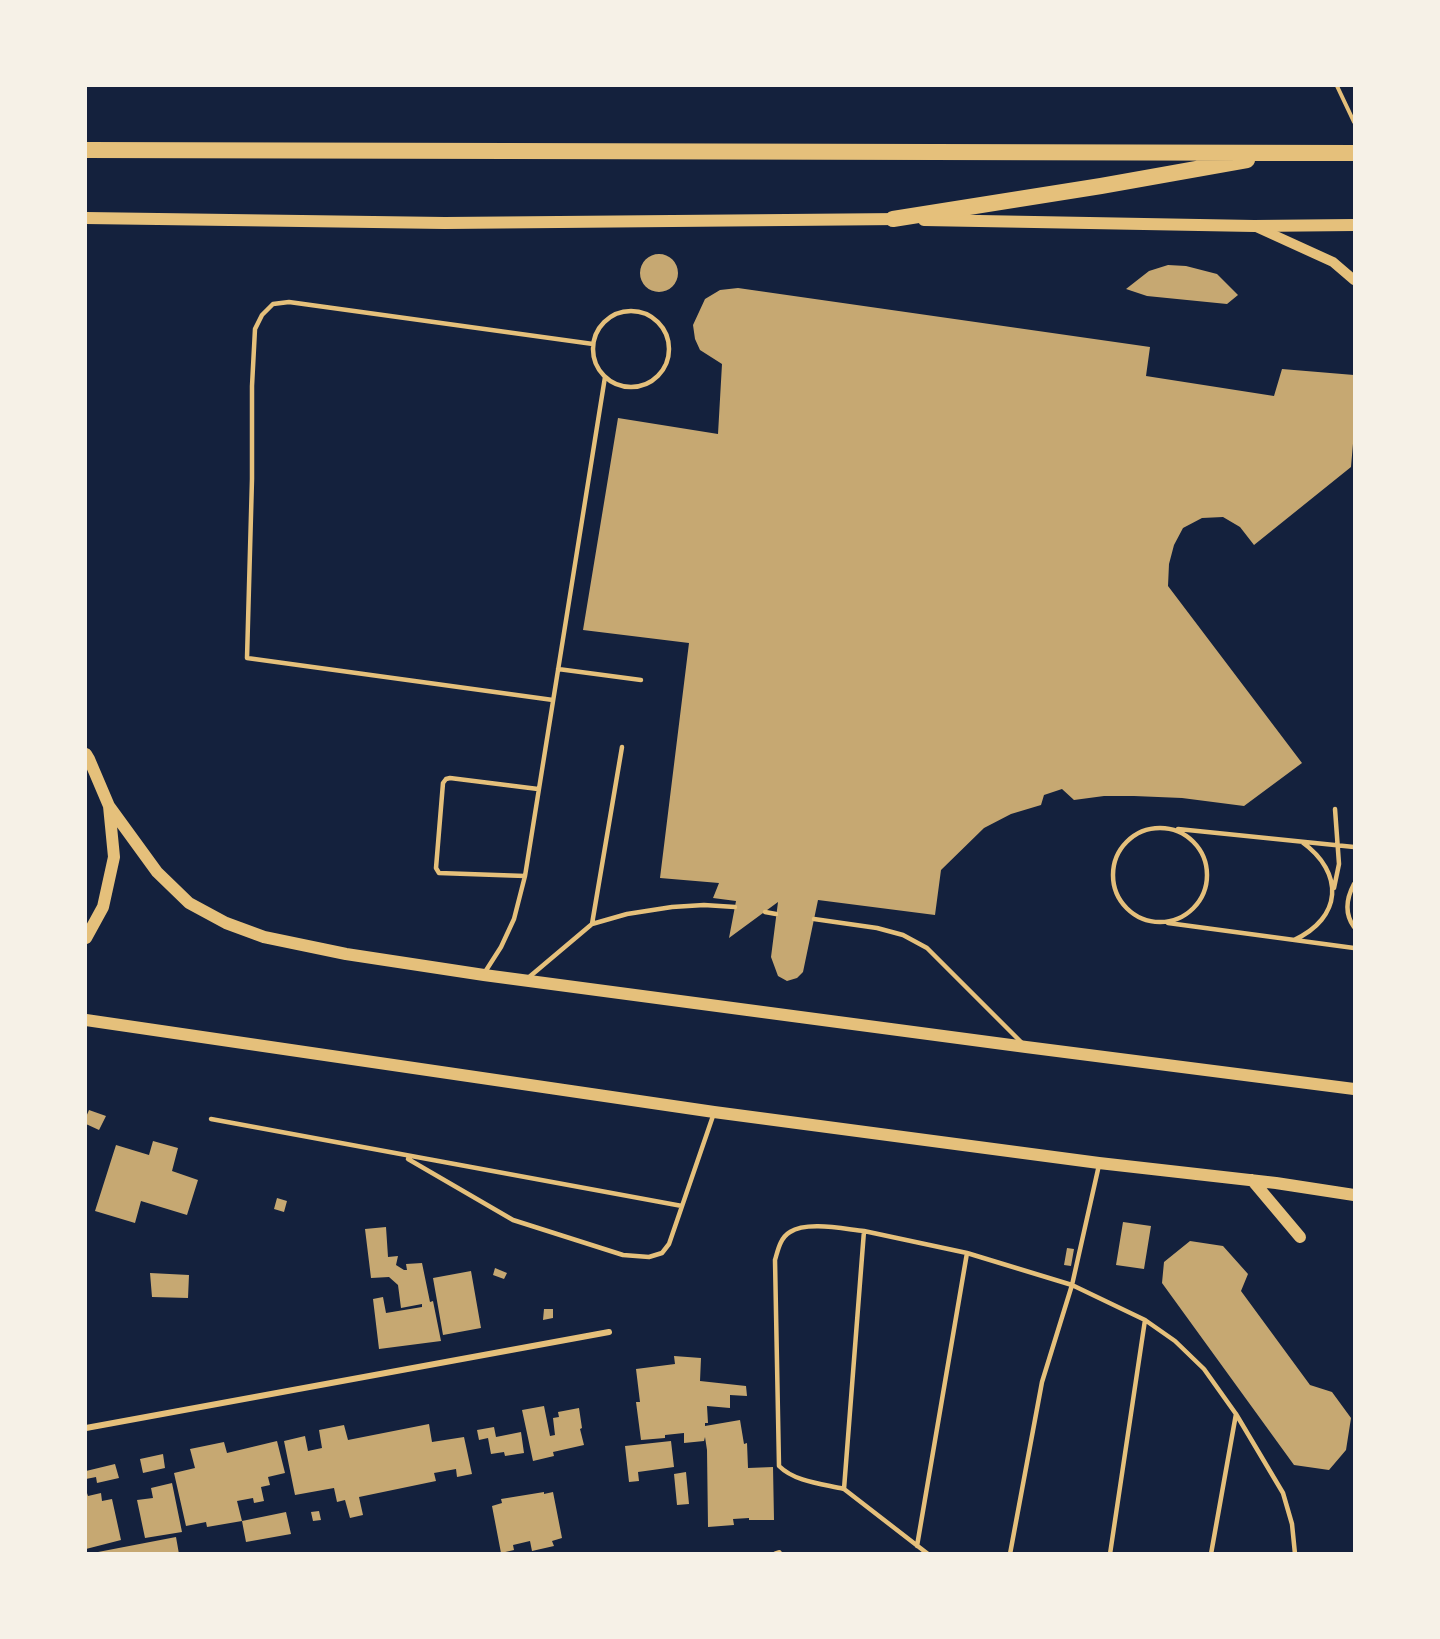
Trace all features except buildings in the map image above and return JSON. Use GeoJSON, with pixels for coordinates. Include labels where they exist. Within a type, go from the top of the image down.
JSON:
{"type":"FeatureCollection","features":[{"type":"Feature","properties":{"kind":"highway"},"geometry":{"type":"LineString","coordinates":[[86,150],[1354,153]]}},
{"type":"Feature","properties":{"kind":"highway"},"geometry":{"type":"LineString","coordinates":[[893,219],[1290,153]]}},
{"type":"Feature","properties":{"kind":"main road"},"geometry":{"type":"LineString","coordinates":[[86,218],[445,223],[893,219],[1254,226],[1354,225]]}},
{"type":"Feature","properties":{"kind":"main road"},"geometry":{"type":"LineString","coordinates":[[86,754],[110,806],[157,872],[189,903],[226,923],[264,937],[346,954],[484,975],[1354,1089]]}},
{"type":"Feature","properties":{"kind":"main road"},"geometry":{"type":"LineString","coordinates":[[86,938],[103,907],[114,857],[110,806]]}},
{"type":"Feature","properties":{"kind":"main road"},"geometry":{"type":"LineString","coordinates":[[86,1020],[714,1112],[1354,1195]]}},
{"type":"Feature","properties":{"kind":"main road"},"geometry":{"type":"LineString","coordinates":[[1252,1180],[1300,1237]]}},
{"type":"Feature","properties":{"kind":"street"},"geometry":{"type":"LineString","coordinates":[[1254,226],[1333,262],[1354,280]]}},
{"type":"Feature","properties":{"kind":"street"},"geometry":{"type":"LineString","coordinates":[[86,1428],[609,1332]]}},
{"type":"Feature","properties":{"kind":"lane"},"geometry":{"type":"LineString","coordinates":[[553,700],[247,658],[255,329],[262,315],[273,304],[289,302],[593,344]]}},
{"type":"Feature","properties":{"kind":"lane"},"geometry":{"type":"LineString","coordinates":[[628,310],[652,317],[662,326],[669,351],[667,363],[660,374],[651,382],[639,387],[627,388],[605,377],[597,368],[593,356],[596,331],[604,320],[615,313],[628,310]]}},
{"type":"Feature","properties":{"kind":"lane"},"geometry":{"type":"LineString","coordinates":[[484,975],[514,919],[525,876],[605,377]]}},
{"type":"Feature","properties":{"kind":"lane"},"geometry":{"type":"LineString","coordinates":[[558,669],[641,680]]}},
{"type":"Feature","properties":{"kind":"lane"},"geometry":{"type":"LineString","coordinates":[[592,924],[622,747]]}},
{"type":"Feature","properties":{"kind":"lane"},"geometry":{"type":"LineString","coordinates":[[525,876],[439,873],[436,868],[443,783],[450,778],[538,789]]}},
{"type":"Feature","properties":{"kind":"lane"},"geometry":{"type":"LineString","coordinates":[[1294,939],[1310,932],[1329,908],[1339,864],[1335,809]]}},
{"type":"Feature","properties":{"kind":"lane"},"geometry":{"type":"LineString","coordinates":[[1354,847],[1164,828],[1148,829],[1134,836],[1123,846],[1115,860],[1113,876],[1116,891],[1124,905],[1135,916],[1149,922],[1165,922],[1354,948]]}},
{"type":"Feature","properties":{"kind":"lane"},"geometry":{"type":"LineString","coordinates":[[1164,828],[1179,831],[1192,840],[1202,852],[1207,867],[1207,882],[1202,897],[1193,910],[1180,918],[1165,922]]}},
{"type":"Feature","properties":{"kind":"lane"},"geometry":{"type":"LineString","coordinates":[[1302,842],[1314,850],[1324,862],[1331,877],[1333,894]]}},
{"type":"Feature","properties":{"kind":"lane"},"geometry":{"type":"LineString","coordinates":[[1354,884],[1347,903],[1349,920],[1354,927]]}},
{"type":"Feature","properties":{"kind":"lane"},"geometry":{"type":"LineString","coordinates":[[526,980],[592,924],[627,914],[672,907],[704,905],[735,907]]}},
{"type":"Feature","properties":{"kind":"lane"},"geometry":{"type":"LineString","coordinates":[[765,912],[776,914]]}},
{"type":"Feature","properties":{"kind":"lane"},"geometry":{"type":"LineString","coordinates":[[814,919],[877,928],[903,935],[927,948],[1026,1047]]}},
{"type":"Feature","properties":{"kind":"lane"},"geometry":{"type":"LineString","coordinates":[[403,1156],[513,1221],[623,1255],[649,1257],[662,1253],[671,1239],[714,1112]]}},
{"type":"Feature","properties":{"kind":"lane"},"geometry":{"type":"LineString","coordinates":[[211,1119],[682,1206]]}},
{"type":"Feature","properties":{"kind":"lane"},"geometry":{"type":"LineString","coordinates":[[1010,1554],[1042,1382],[1072,1285],[1100,1163]]}},
{"type":"Feature","properties":{"kind":"lane"},"geometry":{"type":"LineString","coordinates":[[928,1554],[844,1489],[797,1478],[785,1473],[779,1466],[775,1260],[779,1244],[789,1232],[807,1226],[864,1231],[967,1253],[1072,1285],[1145,1320],[1175,1341],[1204,1369],[1236,1414],[1283,1493],[1292,1524],[1295,1554]]}},
{"type":"Feature","properties":{"kind":"lane"},"geometry":{"type":"LineString","coordinates":[[844,1489],[864,1231]]}},
{"type":"Feature","properties":{"kind":"lane"},"geometry":{"type":"LineString","coordinates":[[916,1546],[967,1253]]}},
{"type":"Feature","properties":{"kind":"lane"},"geometry":{"type":"LineString","coordinates":[[1110,1554],[1145,1320]]}},
{"type":"Feature","properties":{"kind":"lane"},"geometry":{"type":"LineString","coordinates":[[1211,1554],[1236,1414]]}},
{"type":"Feature","properties":{"kind":"path"},"geometry":{"type":"LineString","coordinates":[[1337,86],[1354,122]]}}]}
